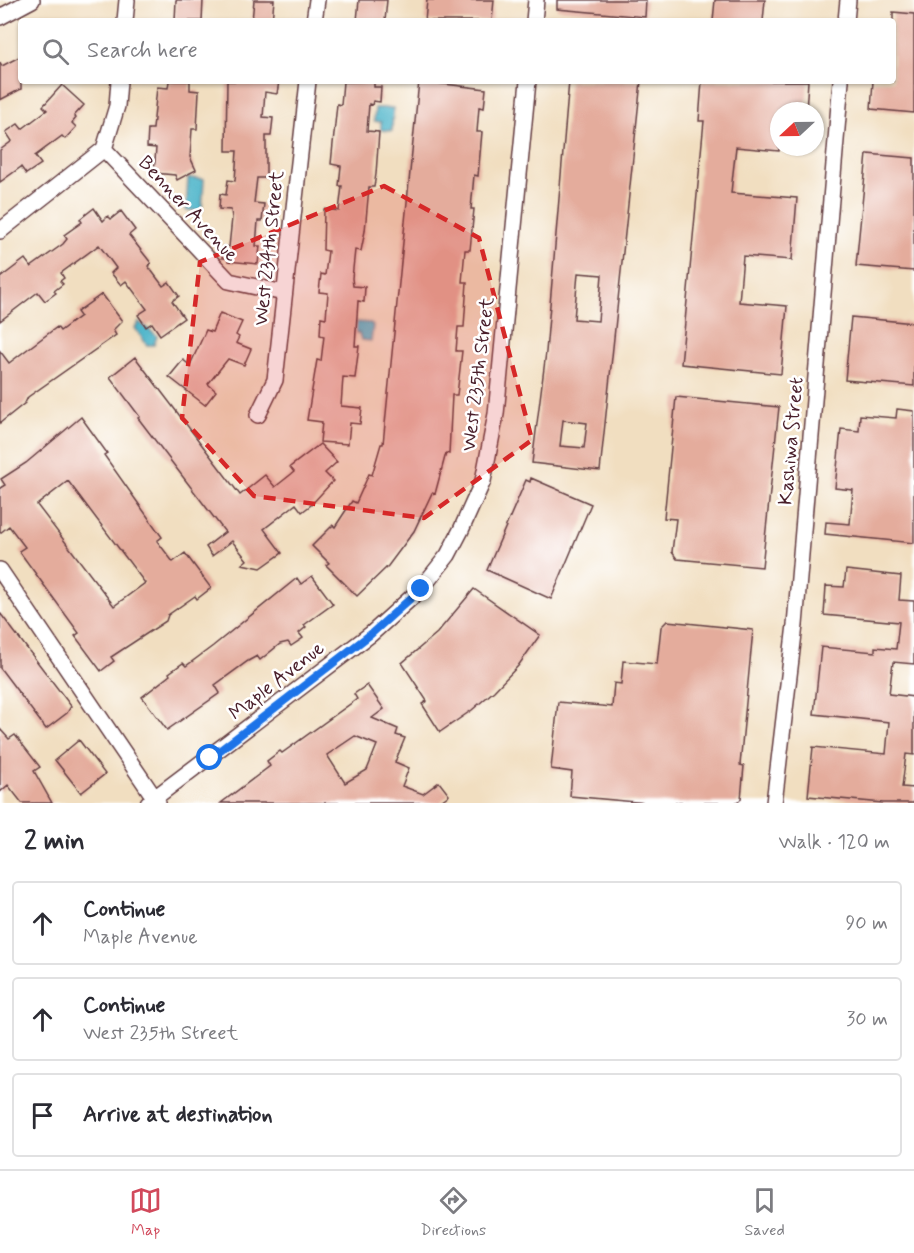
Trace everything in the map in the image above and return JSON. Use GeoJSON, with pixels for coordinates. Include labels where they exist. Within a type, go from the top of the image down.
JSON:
{"type":"FeatureCollection","features":[{"type":"Feature","properties":{"kind":"street"},"geometry":{"type":"LineString","coordinates":[[0,16],[32,0]]}},
{"type":"Feature","properties":{"kind":"street"},"geometry":{"type":"LineString","coordinates":[[125,18],[127,0]]}},
{"type":"Feature","properties":{"kind":"street"},"geometry":{"type":"LineString","coordinates":[[314,18],[317,0]]}},
{"type":"Feature","properties":{"kind":"street"},"geometry":{"type":"LineString","coordinates":[[534,18],[536,0]]}},
{"type":"Feature","properties":{"kind":"street"},"geometry":{"type":"LineString","coordinates":[[846,18],[848,0]]}},
{"type":"Feature","properties":{"kind":"street"},"geometry":{"type":"LineString","coordinates":[[0,231],[104,149],[117,106],[119,84]]}},
{"type":"Feature","properties":{"kind":"street","name":"West 234th Street"},"geometry":{"type":"LineString","coordinates":[[258,415],[275,380],[308,84]]}},
{"type":"Feature","properties":{"kind":"street","name":"West 235th Street"},"geometry":{"type":"LineString","coordinates":[[371,634],[421,589],[448,555],[483,481],[496,414],[528,84]]}},
{"type":"Feature","properties":{"kind":"street","name":"Kashiwa Street"},"geometry":{"type":"LineString","coordinates":[[774,803],[795,625],[841,84]]}},
{"type":"Feature","properties":{"kind":"street","name":"Benner Avenue"},"geometry":{"type":"LineString","coordinates":[[104,149],[229,281],[284,293]]}},
{"type":"Feature","properties":{"kind":"street"},"geometry":{"type":"LineString","coordinates":[[0,570],[154,801]]}},
{"type":"Feature","properties":{"kind":"street","name":"Maple Avenue"},"geometry":{"type":"LineString","coordinates":[[154,801],[371,634]]}},
{"type":"Feature","properties":{"kind":"highlighted area"},"geometry":{"type":"Polygon","coordinates":[[[384,186],[479,238],[532,440],[424,518],[254,496],[182,418],[200,262],[384,186]]]}},
{"type":"Feature","properties":{"kind":"water"},"geometry":{"type":"Polygon","coordinates":[[[375,108],[393,108],[392,131],[381,130],[381,122],[374,121],[375,108]]]}},
{"type":"Feature","properties":{"kind":"water"},"geometry":{"type":"Polygon","coordinates":[[[188,178],[204,179],[202,211],[186,210],[188,178]]]}},
{"type":"Feature","properties":{"kind":"water"},"geometry":{"type":"Polygon","coordinates":[[[139,322],[157,336],[154,345],[147,345],[135,328],[139,322]]]}},
{"type":"Feature","properties":{"kind":"water"},"geometry":{"type":"Polygon","coordinates":[[[356,322],[371,323],[373,326],[371,341],[361,340],[359,333],[356,333],[356,322]]]}},
{"type":"Feature","properties":{"kind":"building"},"geometry":{"type":"Polygon","coordinates":[[[176,0],[203,0],[202,18],[175,18],[176,0]]]}},
{"type":"Feature","properties":{"kind":"building"},"geometry":{"type":"Polygon","coordinates":[[[254,0],[274,0],[272,18],[252,18],[254,0]]]}},
{"type":"Feature","properties":{"kind":"building"},"geometry":{"type":"Polygon","coordinates":[[[359,0],[387,0],[385,18],[357,18],[359,0]]]}},
{"type":"Feature","properties":{"kind":"building"},"geometry":{"type":"Polygon","coordinates":[[[427,0],[494,0],[492,18],[425,18],[427,0]]]}},
{"type":"Feature","properties":{"kind":"building"},"geometry":{"type":"Polygon","coordinates":[[[557,0],[646,0],[645,17],[557,9],[557,0]]]}},
{"type":"Feature","properties":{"kind":"building"},"geometry":{"type":"Polygon","coordinates":[[[715,0],[765,0],[763,18],[713,18],[715,0]]]}},
{"type":"Feature","properties":{"kind":"building"},"geometry":{"type":"Polygon","coordinates":[[[893,12],[914,14],[914,113],[871,109],[873,84],[896,84],[896,18],[893,18],[893,12]]]}},
{"type":"Feature","properties":{"kind":"building"},"geometry":{"type":"Polygon","coordinates":[[[18,58],[18,84],[21,84],[21,89],[0,100],[0,62],[2,66],[18,58]]]}},
{"type":"Feature","properties":{"kind":"building"},"geometry":{"type":"Polygon","coordinates":[[[169,84],[190,84],[190,90],[199,91],[197,129],[192,129],[190,157],[196,170],[177,180],[175,175],[154,173],[156,148],[147,147],[148,129],[153,129],[157,87],[168,88],[169,84]]]}},
{"type":"Feature","properties":{"kind":"building"},"geometry":{"type":"Polygon","coordinates":[[[227,84],[279,84],[277,94],[265,92],[263,117],[273,118],[271,136],[266,136],[266,178],[257,178],[254,203],[264,204],[262,221],[258,221],[256,246],[260,246],[258,264],[228,261],[228,258],[222,258],[223,246],[229,247],[232,218],[231,210],[219,209],[220,194],[226,195],[228,180],[235,181],[237,151],[226,151],[227,84]]]}},
{"type":"Feature","properties":{"kind":"building"},"geometry":{"type":"Polygon","coordinates":[[[343,84],[374,84],[374,87],[381,87],[380,102],[373,101],[372,105],[369,104],[367,131],[379,132],[376,174],[374,187],[369,187],[365,231],[361,251],[355,250],[352,278],[353,286],[365,287],[364,302],[358,301],[355,346],[359,346],[355,378],[343,377],[341,406],[362,408],[360,424],[350,423],[348,444],[320,442],[322,422],[307,420],[317,360],[321,361],[324,336],[320,335],[321,317],[326,318],[328,293],[319,292],[321,274],[325,275],[328,251],[323,250],[324,209],[339,211],[342,186],[339,186],[341,166],[331,164],[337,104],[341,105],[343,84]]]}},
{"type":"Feature","properties":{"kind":"building"},"geometry":{"type":"Polygon","coordinates":[[[419,84],[444,84],[486,89],[484,108],[479,107],[477,132],[482,132],[478,176],[474,175],[471,209],[474,209],[470,250],[465,250],[462,282],[467,282],[464,327],[458,327],[456,351],[462,351],[457,395],[452,395],[449,454],[446,453],[435,494],[432,493],[414,531],[388,566],[357,596],[326,565],[329,563],[312,546],[333,525],[335,527],[352,501],[356,503],[369,474],[372,475],[381,444],[383,444],[419,84]]]}},
{"type":"Feature","properties":{"kind":"building"},"geometry":{"type":"Polygon","coordinates":[[[569,84],[641,84],[600,471],[532,463],[546,352],[569,84]],[[578,273],[574,319],[598,321],[602,275],[578,273]],[[563,420],[560,446],[584,448],[587,423],[563,420]]]}},
{"type":"Feature","properties":{"kind":"building"},"geometry":{"type":"Polygon","coordinates":[[[702,84],[808,84],[807,102],[770,102],[770,150],[736,147],[731,193],[797,198],[792,260],[743,256],[739,302],[787,306],[781,374],[681,364],[704,121],[699,121],[702,84]]]}},
{"type":"Feature","properties":{"kind":"building"},"geometry":{"type":"Polygon","coordinates":[[[62,85],[84,105],[74,116],[76,118],[72,123],[76,127],[65,139],[62,136],[35,156],[41,164],[26,174],[21,167],[0,182],[0,150],[12,141],[6,132],[18,124],[22,129],[47,110],[43,106],[62,85]]]}},
{"type":"Feature","properties":{"kind":"building"},"geometry":{"type":"Polygon","coordinates":[[[867,154],[914,158],[914,271],[856,266],[867,154]]]}},
{"type":"Feature","properties":{"kind":"building"},"geometry":{"type":"Polygon","coordinates":[[[94,208],[103,221],[108,216],[111,219],[121,211],[135,230],[129,235],[151,263],[148,266],[163,286],[169,282],[179,296],[172,301],[184,318],[160,335],[152,323],[146,327],[138,315],[147,309],[126,281],[121,285],[111,273],[116,268],[99,245],[61,273],[64,278],[60,281],[63,284],[54,291],[56,293],[45,301],[38,292],[0,321],[0,278],[25,259],[31,267],[63,244],[67,239],[64,235],[82,222],[80,219],[94,208]]]}},
{"type":"Feature","properties":{"kind":"building"},"geometry":{"type":"Polygon","coordinates":[[[102,294],[122,321],[113,330],[116,335],[28,397],[25,403],[0,423],[0,351],[9,363],[57,327],[60,331],[80,316],[77,312],[102,294]]]}},
{"type":"Feature","properties":{"kind":"building"},"geometry":{"type":"Polygon","coordinates":[[[220,313],[242,322],[236,335],[239,337],[236,343],[251,349],[244,365],[228,359],[208,384],[216,391],[205,405],[169,377],[183,360],[190,365],[206,330],[212,332],[220,313]]]}},
{"type":"Feature","properties":{"kind":"building"},"geometry":{"type":"Polygon","coordinates":[[[851,317],[914,323],[914,386],[845,380],[851,317]]]}},
{"type":"Feature","properties":{"kind":"building"},"geometry":{"type":"Polygon","coordinates":[[[135,357],[240,495],[265,475],[275,487],[294,472],[290,467],[320,444],[337,462],[325,473],[333,481],[311,505],[302,512],[296,504],[264,529],[282,553],[261,568],[242,564],[247,560],[232,541],[212,556],[206,547],[225,532],[138,418],[140,417],[110,377],[135,357]]]}},
{"type":"Feature","properties":{"kind":"building"},"geometry":{"type":"Polygon","coordinates":[[[676,397],[779,407],[762,567],[677,559],[672,552],[676,519],[664,518],[676,397]]]}},
{"type":"Feature","properties":{"kind":"building"},"geometry":{"type":"Polygon","coordinates":[[[897,409],[914,411],[914,543],[825,534],[826,522],[850,524],[853,490],[835,488],[841,429],[859,431],[860,415],[896,418],[897,409]]]}},
{"type":"Feature","properties":{"kind":"building"},"geometry":{"type":"Polygon","coordinates":[[[81,417],[107,453],[104,455],[162,537],[157,541],[173,562],[185,553],[211,588],[197,599],[195,596],[168,615],[166,621],[111,657],[114,661],[101,671],[75,636],[79,633],[19,551],[25,547],[9,526],[0,533],[0,488],[5,485],[1,479],[26,463],[81,417]],[[68,481],[37,505],[114,606],[145,583],[68,481]]]}},
{"type":"Feature","properties":{"kind":"building"},"geometry":{"type":"Polygon","coordinates":[[[531,478],[591,504],[551,599],[487,570],[526,480],[530,482],[531,478]]]}},
{"type":"Feature","properties":{"kind":"building"},"geometry":{"type":"Polygon","coordinates":[[[846,570],[901,576],[899,600],[914,601],[914,664],[893,662],[889,694],[914,697],[914,755],[906,754],[902,787],[914,788],[914,803],[883,803],[808,796],[813,747],[886,754],[889,722],[814,714],[821,647],[875,652],[875,647],[896,649],[899,622],[824,615],[826,586],[844,587],[846,570]]]}},
{"type":"Feature","properties":{"kind":"building"},"geometry":{"type":"Polygon","coordinates":[[[312,576],[333,604],[304,625],[306,627],[299,633],[303,638],[291,646],[288,642],[280,644],[260,660],[257,656],[248,661],[215,685],[220,693],[167,730],[142,697],[170,675],[169,673],[183,663],[186,666],[213,646],[297,578],[301,584],[312,576]]]}},
{"type":"Feature","properties":{"kind":"building"},"geometry":{"type":"Polygon","coordinates":[[[474,589],[540,635],[518,666],[494,691],[472,710],[440,732],[422,704],[427,701],[402,663],[437,633],[474,589]]]}},
{"type":"Feature","properties":{"kind":"building"},"geometry":{"type":"Polygon","coordinates":[[[0,613],[71,706],[67,713],[46,729],[0,668],[0,613]]]}},
{"type":"Feature","properties":{"kind":"building"},"geometry":{"type":"Polygon","coordinates":[[[667,621],[753,630],[740,765],[744,766],[741,799],[737,803],[647,803],[570,796],[572,772],[551,769],[558,702],[612,707],[614,683],[621,684],[623,661],[657,664],[661,627],[667,621]]]}},
{"type":"Feature","properties":{"kind":"building"},"geometry":{"type":"Polygon","coordinates":[[[367,685],[384,709],[372,718],[398,729],[396,735],[405,738],[395,762],[409,768],[402,786],[423,794],[439,782],[449,795],[441,801],[443,803],[221,803],[270,766],[267,761],[280,751],[282,753],[357,699],[354,694],[367,685]],[[355,736],[327,755],[345,783],[367,770],[377,745],[355,736]]]}},
{"type":"Feature","properties":{"kind":"building"},"geometry":{"type":"Polygon","coordinates":[[[0,729],[9,739],[15,735],[40,767],[34,771],[52,803],[22,803],[8,785],[0,792],[0,729]]]}},
{"type":"Feature","properties":{"kind":"building"},"geometry":{"type":"Polygon","coordinates":[[[79,740],[105,774],[81,793],[55,760],[79,740]]]}},
{"type":"Feature","properties":{"kind":"route"},"geometry":{"type":"LineString","coordinates":[[210,758],[371,634],[421,589]]}}]}
